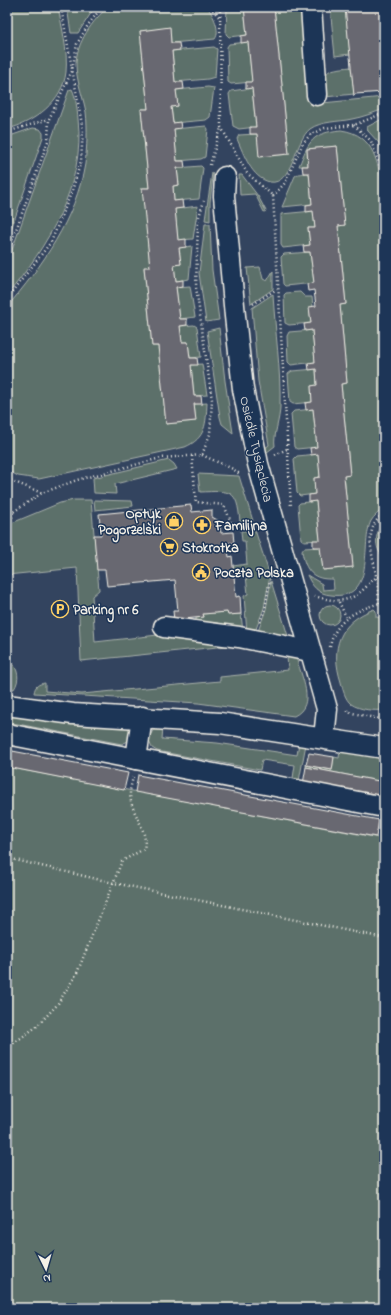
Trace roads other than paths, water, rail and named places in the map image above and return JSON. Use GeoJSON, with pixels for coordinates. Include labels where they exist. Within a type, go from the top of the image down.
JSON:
{"type":"FeatureCollection","features":[{"type":"Feature","properties":{"kind":"street"},"geometry":{"type":"LineString","coordinates":[[311,7],[318,95]]}},
{"type":"Feature","properties":{"kind":"street","name":"Osiedle Tysiąclecia"},"geometry":{"type":"LineString","coordinates":[[217,172],[224,196],[234,316],[243,389],[258,464],[306,632],[319,648],[327,709],[324,738]]}},
{"type":"Feature","properties":{"kind":"street"},"geometry":{"type":"LineString","coordinates":[[164,627],[319,648]]}},
{"type":"Feature","properties":{"kind":"street"},"geometry":{"type":"LineString","coordinates":[[7,705],[74,714],[220,723],[384,748]]}},
{"type":"Feature","properties":{"kind":"street"},"geometry":{"type":"LineString","coordinates":[[136,759],[142,717]]}},
{"type":"Feature","properties":{"kind":"street"},"geometry":{"type":"LineString","coordinates":[[7,734],[384,807]]}},
{"type":"Feature","properties":{"kind":"place","name":"Optyk Pogorzelski"},"geometry":{"type":"Point","coordinates":[174,521]}},
{"type":"Feature","properties":{"kind":"place","name":"Familijna"},"geometry":{"type":"Point","coordinates":[202,525]}},
{"type":"Feature","properties":{"kind":"place","name":"Stokrotka"},"geometry":{"type":"Point","coordinates":[169,547]}},
{"type":"Feature","properties":{"kind":"place","name":"Poczta Polska"},"geometry":{"type":"Point","coordinates":[201,572]}},
{"type":"Feature","properties":{"kind":"place","name":"Parking nr 6"},"geometry":{"type":"Point","coordinates":[60,609]}}]}
